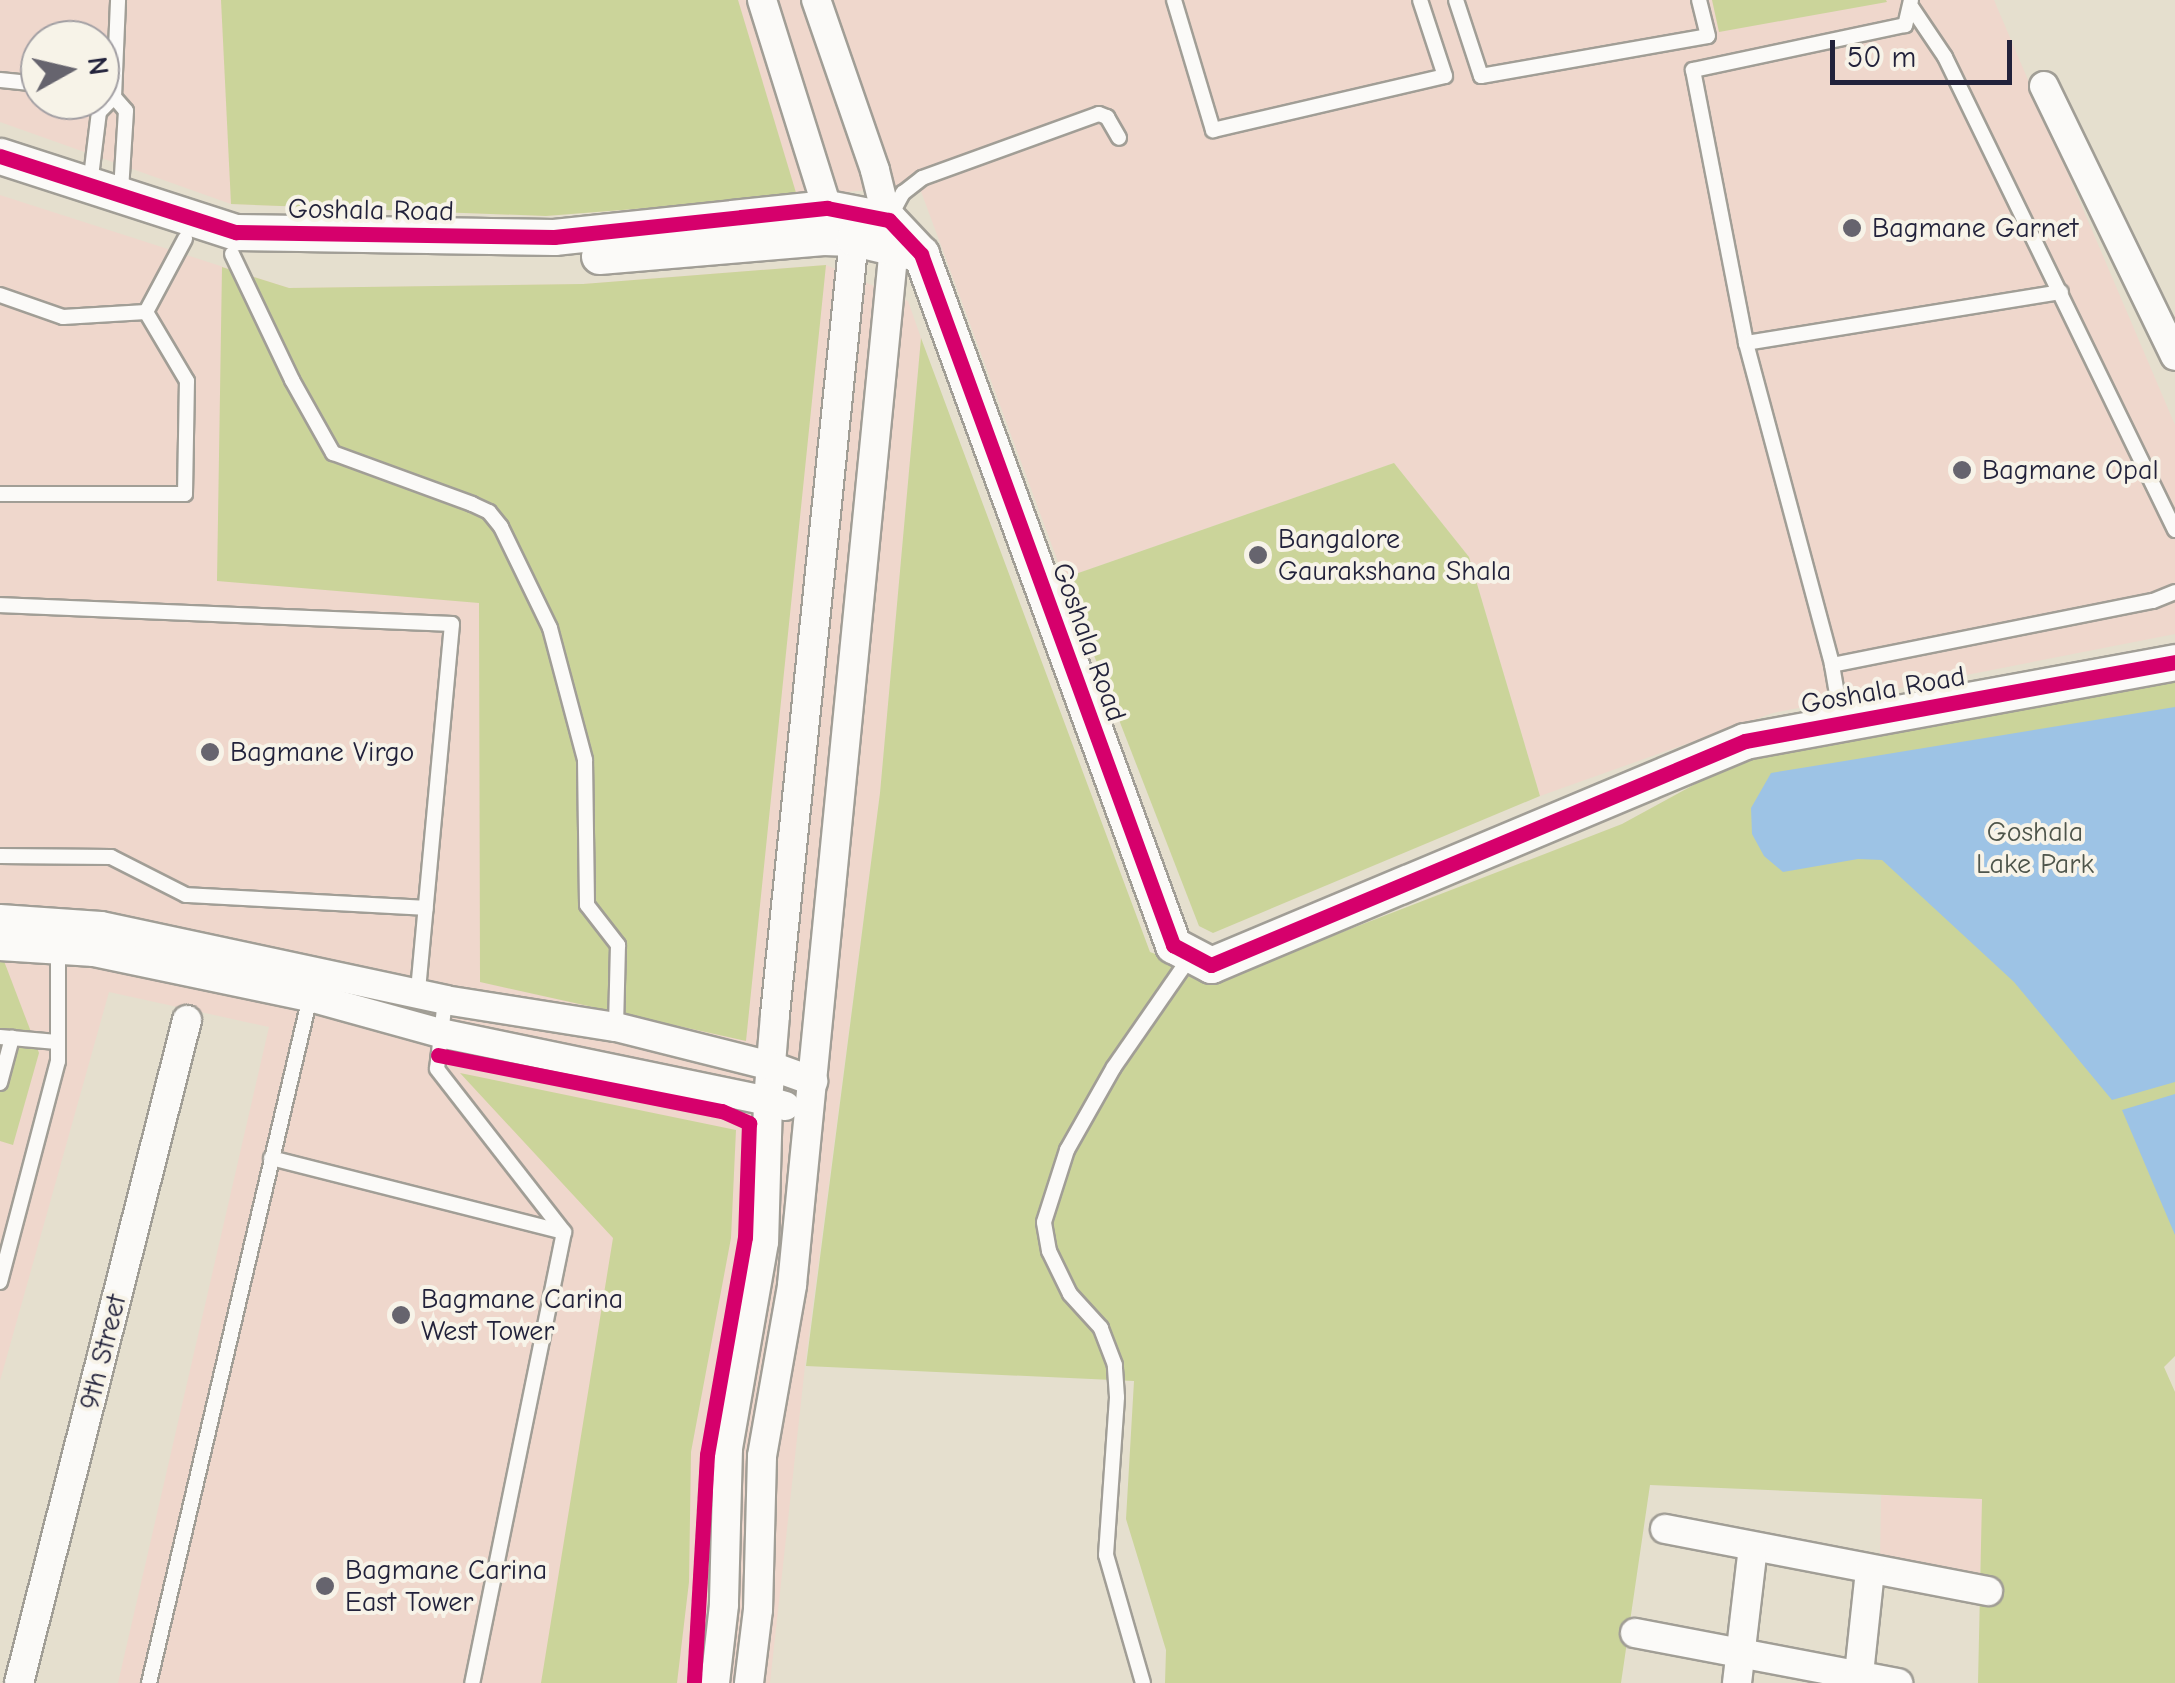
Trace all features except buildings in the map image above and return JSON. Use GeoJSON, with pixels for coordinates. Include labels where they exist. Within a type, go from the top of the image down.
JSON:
{"type":"FeatureCollection","features":[{"type":"Feature","properties":{"kind":"street"},"geometry":{"type":"LineString","coordinates":[[715,1683],[724,1605],[728,1448],[764,1242],[768,1101],[854,238],[828,208],[762,0]]}},
{"type":"Feature","properties":{"kind":"street"},"geometry":{"type":"LineString","coordinates":[[749,1683],[758,1610],[762,1456],[792,1285],[901,240],[816,0]]}},
{"type":"Feature","properties":{"kind":"street"},"geometry":{"type":"LineString","coordinates":[[2044,86],[2175,356]]}},
{"type":"Feature","properties":{"kind":"street","name":"Goshala Road"},"geometry":{"type":"LineString","coordinates":[[0,156],[105,190],[188,228]]}},
{"type":"Feature","properties":{"kind":"street","name":"Goshala Road"},"geometry":{"type":"LineString","coordinates":[[0,179],[234,243],[555,260],[854,238],[901,240]]}},
{"type":"Feature","properties":{"kind":"street","name":"Goshala Road"},"geometry":{"type":"LineString","coordinates":[[234,243],[554,237],[828,208],[901,240],[1173,945],[1211,965],[1745,741],[2175,662]]}},
{"type":"Feature","properties":{"kind":"street"},"geometry":{"type":"LineString","coordinates":[[0,919],[94,952],[616,1026],[772,1066],[813,1081]]}},
{"type":"Feature","properties":{"kind":"street"},"geometry":{"type":"LineString","coordinates":[[0,946],[59,937]]}},
{"type":"Feature","properties":{"kind":"street"},"geometry":{"type":"LineString","coordinates":[[312,984],[440,1033],[810,1112]]}},
{"type":"Feature","properties":{"kind":"street","name":"9th Street"},"geometry":{"type":"LineString","coordinates":[[19,1683],[187,1020]]}},
{"type":"Feature","properties":{"kind":"street"},"geometry":{"type":"LineString","coordinates":[[1665,1529],[1988,1591]]}},
{"type":"Feature","properties":{"kind":"street"},"geometry":{"type":"LineString","coordinates":[[1737,1683],[1753,1546]]}},
{"type":"Feature","properties":{"kind":"street"},"geometry":{"type":"LineString","coordinates":[[1858,1679],[1870,1570]]}},
{"type":"Feature","properties":{"kind":"street"},"geometry":{"type":"LineString","coordinates":[[1635,1633],[1858,1679],[1898,1683]]}},
{"type":"Feature","properties":{"kind":"lane"},"geometry":{"type":"LineString","coordinates":[[1174,0],[1213,130],[1445,76],[1420,0]]}},
{"type":"Feature","properties":{"kind":"lane"},"geometry":{"type":"LineString","coordinates":[[1456,0],[1481,76],[1708,36],[1699,0]]}},
{"type":"Feature","properties":{"kind":"lane"},"geometry":{"type":"LineString","coordinates":[[1912,4],[1945,56],[2175,530]]}},
{"type":"Feature","properties":{"kind":"lane"},"geometry":{"type":"LineString","coordinates":[[1842,723],[1832,665],[1746,343],[1692,70],[1905,24],[1912,4]]}},
{"type":"Feature","properties":{"kind":"lane"},"geometry":{"type":"LineString","coordinates":[[105,190],[126,112],[120,105]]}},
{"type":"Feature","properties":{"kind":"lane"},"geometry":{"type":"LineString","coordinates":[[901,240],[904,193],[922,178],[1099,114],[1107,117],[1119,138]]}},
{"type":"Feature","properties":{"kind":"lane"},"geometry":{"type":"LineString","coordinates":[[100,120],[105,190]]}},
{"type":"Feature","properties":{"kind":"lane"},"geometry":{"type":"LineString","coordinates":[[146,312],[188,228]]}},
{"type":"Feature","properties":{"kind":"lane"},"geometry":{"type":"LineString","coordinates":[[234,243],[292,380],[333,452],[489,512],[501,527],[550,628],[585,760],[587,905],[618,945],[616,1026]]}},
{"type":"Feature","properties":{"kind":"lane"},"geometry":{"type":"LineString","coordinates":[[1746,343],[2061,292]]}},
{"type":"Feature","properties":{"kind":"lane"},"geometry":{"type":"LineString","coordinates":[[0,295],[63,316],[146,312]]}},
{"type":"Feature","properties":{"kind":"lane"},"geometry":{"type":"LineString","coordinates":[[0,494],[185,494],[186,380],[146,312]]}},
{"type":"Feature","properties":{"kind":"lane"},"geometry":{"type":"LineString","coordinates":[[1832,665],[2153,602],[2175,592]]}},
{"type":"Feature","properties":{"kind":"lane"},"geometry":{"type":"LineString","coordinates":[[0,605],[452,624],[426,908],[432,997],[440,1033],[437,1069],[564,1232],[472,1683]]}},
{"type":"Feature","properties":{"kind":"lane"},"geometry":{"type":"LineString","coordinates":[[0,856],[110,856],[186,895],[426,908]]}},
{"type":"Feature","properties":{"kind":"lane"},"geometry":{"type":"LineString","coordinates":[[0,1282],[58,1061],[59,937]]}},
{"type":"Feature","properties":{"kind":"lane"},"geometry":{"type":"LineString","coordinates":[[1143,1683],[1106,1555],[1118,1397],[1115,1364],[1101,1328],[1070,1294],[1049,1251],[1044,1222],[1054,1182],[1114,1067],[1192,955]]}},
{"type":"Feature","properties":{"kind":"lane"},"geometry":{"type":"LineString","coordinates":[[149,1683],[312,984]]}},
{"type":"Feature","properties":{"kind":"lane"},"geometry":{"type":"LineString","coordinates":[[0,1083],[6,1038],[57,1042]]}},
{"type":"Feature","properties":{"kind":"lane"},"geometry":{"type":"LineString","coordinates":[[271,1158],[564,1232]]}},
{"type":"Feature","properties":{"kind":"shaded area"},"geometry":{"type":"Polygon","coordinates":[[[0,0],[1994,0],[2175,425],[2175,634],[1773,713],[1540,796],[1469,557],[1394,463],[1064,578],[919,186],[546,216],[231,204],[0,122],[0,0]]]}},
{"type":"Feature","properties":{"kind":"shaded area"},"geometry":{"type":"Polygon","coordinates":[[[0,195],[289,288],[583,284],[826,265],[908,301],[921,338],[880,793],[805,1366],[770,1683],[118,1683],[269,1027],[109,992],[0,1381],[0,195]]]}},
{"type":"Feature","properties":{"kind":"shaded area"},"geometry":{"type":"Polygon","coordinates":[[[1881,1495],[1983,1499],[1980,1579],[1880,1561],[1881,1495]]]}},
{"type":"Feature","properties":{"kind":"green space"},"geometry":{"type":"Polygon","coordinates":[[[221,0],[738,0],[797,196],[546,216],[231,204],[221,0]]]}},
{"type":"Feature","properties":{"kind":"green space"},"geometry":{"type":"Polygon","coordinates":[[[1712,0],[1886,0],[1887,2],[1719,32],[1712,0]]]}},
{"type":"Feature","properties":{"kind":"green space"},"geometry":{"type":"Polygon","coordinates":[[[826,265],[746,1041],[480,982],[479,603],[217,581],[222,267],[289,288],[583,284],[826,265]]]}},
{"type":"Feature","properties":{"kind":"green space"},"geometry":{"type":"Polygon","coordinates":[[[921,338],[1150,952],[1221,979],[1622,824],[1721,770],[1785,749],[2175,682],[2175,1356],[2164,1367],[2175,1392],[2175,1683],[1978,1683],[1982,1499],[1650,1485],[1621,1683],[1165,1683],[1166,1650],[1126,1519],[1134,1381],[806,1366],[880,793],[921,338]]]}},
{"type":"Feature","properties":{"kind":"green space"},"geometry":{"type":"Polygon","coordinates":[[[1394,463],[1469,557],[1540,796],[1213,933],[1199,926],[1064,578],[1394,463]]]}},
{"type":"Feature","properties":{"kind":"green space"},"geometry":{"type":"Polygon","coordinates":[[[0,961],[4,961],[39,1053],[13,1145],[0,1141],[0,961]]]}},
{"type":"Feature","properties":{"kind":"green space"},"geometry":{"type":"Polygon","coordinates":[[[460,1073],[736,1130],[731,1238],[691,1452],[689,1582],[677,1683],[541,1683],[613,1238],[460,1073]]]}},
{"type":"Feature","properties":{"kind":"water","name":"Goshala Lake Park"},"geometry":{"type":"Polygon","coordinates":[[[2175,707],[2175,1082],[2112,1100],[2014,982],[1882,860],[1858,859],[1783,872],[1764,856],[1752,834],[1751,808],[1771,773],[2175,707]]]}},
{"type":"Feature","properties":{"kind":"water"},"geometry":{"type":"Polygon","coordinates":[[[2175,1094],[2175,1235],[2122,1110],[2175,1094]]]}},
{"type":"Feature","properties":{"kind":"cycle path"},"geometry":{"type":"LineString","coordinates":[[0,156],[236,232],[554,237],[827,208],[889,220],[921,254],[1173,945],[1211,965],[1745,741],[2175,662]]}},
{"type":"Feature","properties":{"kind":"cycle path"},"geometry":{"type":"LineString","coordinates":[[438,1055],[722,1111],[749,1123],[745,1237],[707,1455],[694,1683]]}},
{"type":"Feature","properties":{"kind":"place","name":"Bagmane Garnet"},"geometry":{"type":"Point","coordinates":[1852,228]}},
{"type":"Feature","properties":{"kind":"place","name":"Bagmane Opal"},"geometry":{"type":"Point","coordinates":[1962,470]}},
{"type":"Feature","properties":{"kind":"place","name":"Bangalore Gaurakshana Shala"},"geometry":{"type":"Point","coordinates":[1258,555]}},
{"type":"Feature","properties":{"kind":"place","name":"Bagmane Virgo"},"geometry":{"type":"Point","coordinates":[210,752]}},
{"type":"Feature","properties":{"kind":"place","name":"Bagmane Carina West Tower"},"geometry":{"type":"Point","coordinates":[401,1315]}},
{"type":"Feature","properties":{"kind":"place","name":"Bagmane Carina East Tower"},"geometry":{"type":"Point","coordinates":[325,1586]}}]}
